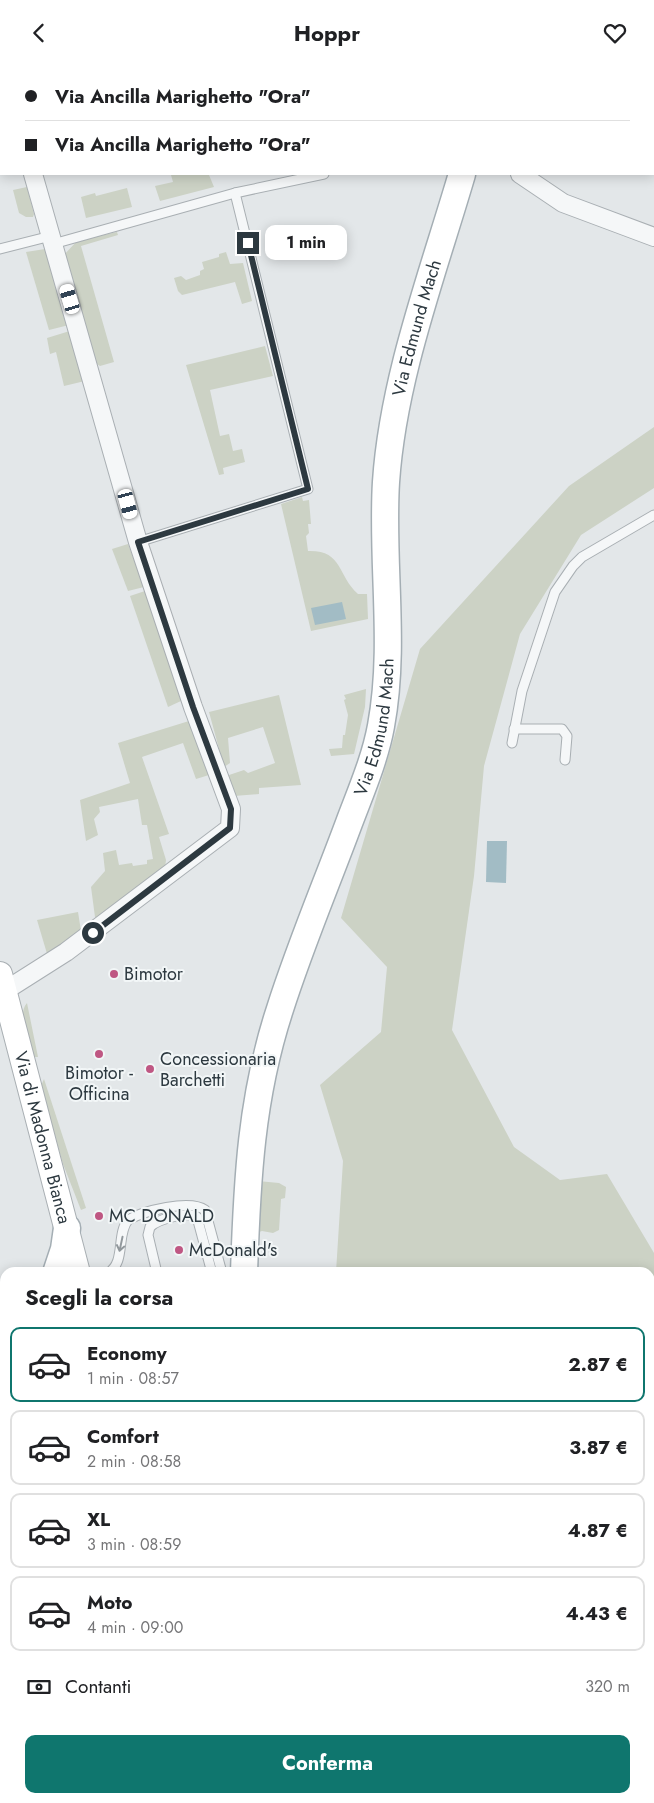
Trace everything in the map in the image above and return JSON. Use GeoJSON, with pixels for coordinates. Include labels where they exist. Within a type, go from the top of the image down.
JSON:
{"type":"FeatureCollection","features":[{"type":"Feature","properties":{"kind":"main road","name":"Via Edmund Mach"},"geometry":{"type":"LineString","coordinates":[[244,1267],[248,1166],[262,1076],[279,1010],[367,773],[380,729],[386,693],[388,652],[385,537],[386,484],[390,439],[399,388],[462,175]]}},
{"type":"Feature","properties":{"kind":"main road","name":"Via di Madonna Bianca"},"geometry":{"type":"LineString","coordinates":[[2,983],[77,1267]]}},
{"type":"Feature","properties":{"kind":"main road"},"geometry":{"type":"LineString","coordinates":[[58,1267],[64,1249],[67,1228]]}},
{"type":"Feature","properties":{"kind":"street"},"geometry":{"type":"LineString","coordinates":[[2,983],[74,947],[230,828],[231,809],[193,707],[138,542],[92,372],[33,175]]}},
{"type":"Feature","properties":{"kind":"street"},"geometry":{"type":"LineString","coordinates":[[521,175],[563,203],[654,237]]}},
{"type":"Feature","properties":{"kind":"lane"},"geometry":{"type":"LineString","coordinates":[[0,249],[52,240],[235,193],[319,175]]}},
{"type":"Feature","properties":{"kind":"lane"},"geometry":{"type":"LineString","coordinates":[[138,542],[308,489],[235,193]]}},
{"type":"Feature","properties":{"kind":"lane"},"geometry":{"type":"LineString","coordinates":[[512,743],[522,691],[555,592],[573,566],[582,557],[654,515]]}},
{"type":"Feature","properties":{"kind":"lane"},"geometry":{"type":"LineString","coordinates":[[514,729],[562,729],[567,736],[566,760]]}},
{"type":"Feature","properties":{"kind":"lane"},"geometry":{"type":"LineString","coordinates":[[113,1267],[117,1263],[124,1226],[128,1219],[189,1204],[205,1210],[220,1267]]}},
{"type":"Feature","properties":{"kind":"lane"},"geometry":{"type":"LineString","coordinates":[[156,1267],[148,1235],[150,1227],[157,1222],[193,1215],[200,1224],[211,1267]]}},
{"type":"Feature","properties":{"kind":"shaded area"},"geometry":{"type":"Polygon","coordinates":[[[171,175],[209,175],[214,187],[160,201],[155,186],[173,182],[171,175]]]}},
{"type":"Feature","properties":{"kind":"shaded area"},"geometry":{"type":"Polygon","coordinates":[[[27,187],[34,214],[33,217],[26,217],[19,213],[13,190],[27,187]]]}},
{"type":"Feature","properties":{"kind":"shaded area"},"geometry":{"type":"Polygon","coordinates":[[[127,188],[132,207],[86,218],[81,197],[95,193],[96,196],[127,188]]]}},
{"type":"Feature","properties":{"kind":"shaded area"},"geometry":{"type":"Polygon","coordinates":[[[117,232],[118,235],[81,246],[114,362],[100,366],[94,362],[63,256],[77,241],[117,232]]]}},
{"type":"Feature","properties":{"kind":"shaded area"},"geometry":{"type":"Polygon","coordinates":[[[45,249],[69,325],[49,330],[26,252],[45,249]]]}},
{"type":"Feature","properties":{"kind":"shaded area"},"geometry":{"type":"Polygon","coordinates":[[[226,252],[230,264],[243,263],[252,301],[242,304],[235,282],[182,295],[178,291],[174,278],[181,276],[186,280],[200,275],[200,271],[204,269],[202,262],[219,257],[219,254],[226,252]]]}},
{"type":"Feature","properties":{"kind":"shaded area"},"geometry":{"type":"Polygon","coordinates":[[[73,330],[89,380],[64,386],[56,352],[50,354],[47,338],[73,330]]]}},
{"type":"Feature","properties":{"kind":"shaded area"},"geometry":{"type":"Polygon","coordinates":[[[265,346],[273,376],[210,390],[220,436],[229,434],[233,451],[242,449],[245,462],[223,468],[224,474],[219,475],[186,365],[265,346]]]}},
{"type":"Feature","properties":{"kind":"shaded area"},"geometry":{"type":"Polygon","coordinates":[[[654,427],[654,488],[581,535],[520,634],[484,766],[474,876],[452,1030],[514,1147],[560,1180],[607,1174],[654,1253],[654,1267],[336,1267],[343,1161],[320,1085],[381,1032],[387,967],[341,918],[420,649],[569,486],[654,427]]]}},
{"type":"Feature","properties":{"kind":"shaded area"},"geometry":{"type":"Polygon","coordinates":[[[302,497],[303,501],[309,500],[311,524],[308,524],[309,533],[306,536],[308,551],[319,552],[334,559],[351,587],[358,594],[367,594],[368,619],[311,631],[281,504],[302,497]]]}},
{"type":"Feature","properties":{"kind":"shaded area"},"geometry":{"type":"Polygon","coordinates":[[[128,544],[144,587],[128,591],[112,549],[128,544]]]}},
{"type":"Feature","properties":{"kind":"shaded area"},"geometry":{"type":"Polygon","coordinates":[[[145,591],[181,701],[168,707],[130,596],[145,591]]]}},
{"type":"Feature","properties":{"kind":"shaded area"},"geometry":{"type":"Polygon","coordinates":[[[366,689],[365,707],[354,754],[331,756],[329,749],[342,748],[343,735],[345,735],[348,715],[344,695],[366,689]]]}},
{"type":"Feature","properties":{"kind":"shaded area"},"geometry":{"type":"Polygon","coordinates":[[[279,695],[301,785],[259,788],[259,794],[234,796],[226,776],[244,770],[248,773],[275,763],[263,727],[228,738],[230,763],[224,767],[209,712],[279,695]]]}},
{"type":"Feature","properties":{"kind":"shaded area"},"geometry":{"type":"Polygon","coordinates":[[[189,721],[209,775],[196,779],[183,743],[142,757],[169,834],[159,837],[166,860],[165,868],[101,919],[95,917],[91,887],[105,871],[103,853],[116,850],[119,865],[132,863],[133,866],[147,864],[147,860],[153,859],[147,825],[142,825],[138,799],[99,807],[100,812],[94,819],[98,835],[86,841],[80,800],[130,783],[118,743],[189,721]]]}},
{"type":"Feature","properties":{"kind":"shaded area"},"geometry":{"type":"Polygon","coordinates":[[[78,912],[81,931],[48,957],[37,920],[78,912]]]}},
{"type":"Feature","properties":{"kind":"shaded area"},"geometry":{"type":"Polygon","coordinates":[[[27,1003],[38,1057],[33,1057],[24,1029],[23,1015],[27,1003]]]}},
{"type":"Feature","properties":{"kind":"shaded area"},"geometry":{"type":"Polygon","coordinates":[[[44,1079],[86,1208],[81,1210],[63,1164],[41,1086],[44,1079]]]}},
{"type":"Feature","properties":{"kind":"shaded area"},"geometry":{"type":"Polygon","coordinates":[[[258,1181],[279,1183],[286,1187],[285,1198],[281,1199],[279,1230],[273,1233],[262,1231],[256,1233],[258,1181]]]}},
{"type":"Feature","properties":{"kind":"water"},"geometry":{"type":"Polygon","coordinates":[[[342,602],[346,619],[315,625],[311,608],[342,602]]]}},
{"type":"Feature","properties":{"kind":"water"},"geometry":{"type":"Polygon","coordinates":[[[487,841],[507,841],[506,883],[486,882],[487,841]]]}},
{"type":"Feature","properties":{"kind":"place","name":"Bimotor"},"geometry":{"type":"Point","coordinates":[114,974]}},
{"type":"Feature","properties":{"kind":"place","name":"Bimotor - Officina"},"geometry":{"type":"Point","coordinates":[99,1054]}},
{"type":"Feature","properties":{"kind":"place","name":"Concessionaria Barchetti"},"geometry":{"type":"Point","coordinates":[150,1069]}},
{"type":"Feature","properties":{"kind":"place","name":"MC DONALD"},"geometry":{"type":"Point","coordinates":[99,1216]}},
{"type":"Feature","properties":{"kind":"place","name":"McDonald's"},"geometry":{"type":"Point","coordinates":[179,1250]}},
{"type":"Feature","properties":{"kind":"route"},"geometry":{"type":"LineString","coordinates":[[93,933],[230,828],[231,809],[193,707],[138,542],[308,489],[248,243]]}}]}
